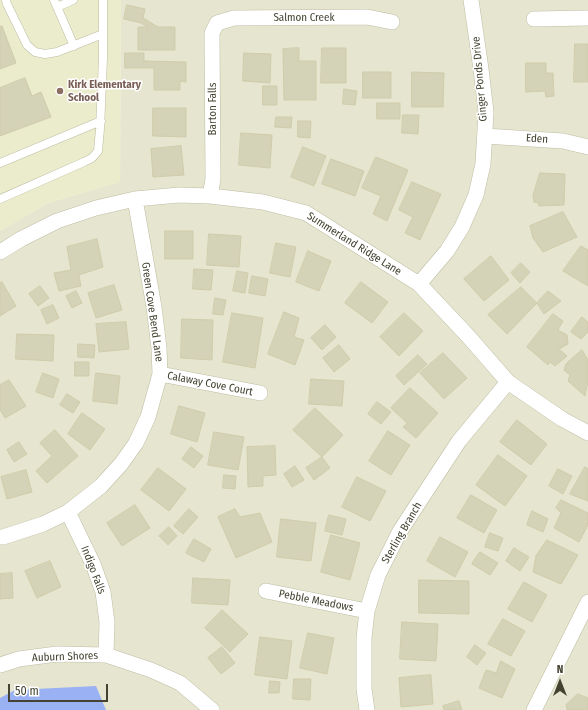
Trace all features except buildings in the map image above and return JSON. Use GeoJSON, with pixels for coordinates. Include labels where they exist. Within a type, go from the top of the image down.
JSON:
{"type":"FeatureCollection","features":[{"type":"Feature","properties":{"kind":"street","name":"Ginger Ponds Drive"},"geometry":{"type":"LineString","coordinates":[[419,284],[447,251],[462,227],[476,195],[483,164],[486,112],[471,0]]}},
{"type":"Feature","properties":{"kind":"street","name":"Salmon Creek"},"geometry":{"type":"LineString","coordinates":[[217,23],[234,18],[367,17],[392,22]]}},
{"type":"Feature","properties":{"kind":"street"},"geometry":{"type":"LineString","coordinates":[[534,19],[588,18]]}},
{"type":"Feature","properties":{"kind":"street","name":"Barton Falls"},"geometry":{"type":"LineString","coordinates":[[210,196],[213,179],[212,33],[217,23]]}},
{"type":"Feature","properties":{"kind":"street","name":"Eden"},"geometry":{"type":"LineString","coordinates":[[485,136],[563,141],[588,147]]}},
{"type":"Feature","properties":{"kind":"street","name":"Summerland Ridge Lane"},"geometry":{"type":"LineString","coordinates":[[0,252],[21,239],[57,221],[96,208],[135,199],[179,195],[210,196],[264,202],[306,213],[419,284],[468,336],[508,382],[562,419],[588,433]]}},
{"type":"Feature","properties":{"kind":"street","name":"Green Cove Bend Lane"},"geometry":{"type":"LineString","coordinates":[[0,537],[43,524],[68,512],[101,486],[122,464],[136,443],[148,416],[160,374],[159,348],[154,307],[135,199]]}},
{"type":"Feature","properties":{"kind":"street","name":"Calaway Cove Court"},"geometry":{"type":"LineString","coordinates":[[160,374],[260,393]]}},
{"type":"Feature","properties":{"kind":"street","name":"Sterling Branch"},"geometry":{"type":"LineString","coordinates":[[367,710],[363,668],[364,638],[367,611],[378,574],[400,531],[459,441],[508,382]]}},
{"type":"Feature","properties":{"kind":"street","name":"Indigo Falls"},"geometry":{"type":"LineString","coordinates":[[68,512],[93,564],[103,592],[107,622],[106,655]]}},
{"type":"Feature","properties":{"kind":"street","name":"Pebble Meadows"},"geometry":{"type":"LineString","coordinates":[[266,591],[367,611]]}},
{"type":"Feature","properties":{"kind":"street"},"geometry":{"type":"LineString","coordinates":[[534,710],[588,602]]}},
{"type":"Feature","properties":{"kind":"street","name":"Auburn Shores"},"geometry":{"type":"LineString","coordinates":[[0,665],[19,659],[58,654],[106,655],[151,670],[180,684],[212,710]]}},
{"type":"Feature","properties":{"kind":"lane"},"geometry":{"type":"LineString","coordinates":[[6,0],[27,45],[35,52],[45,54],[57,52],[103,34]]}},
{"type":"Feature","properties":{"kind":"lane"},"geometry":{"type":"LineString","coordinates":[[73,0],[55,3],[74,46]]}},
{"type":"Feature","properties":{"kind":"lane"},"geometry":{"type":"LineString","coordinates":[[0,199],[92,158],[98,151],[101,121],[103,0]]}},
{"type":"Feature","properties":{"kind":"lane"},"geometry":{"type":"LineString","coordinates":[[0,163],[101,121]]}},
{"type":"Feature","properties":{"kind":"shaded area","name":"Kirk Elementary School"},"geometry":{"type":"Polygon","coordinates":[[[0,0],[121,0],[120,182],[48,203],[0,231],[0,0]]]}},
{"type":"Feature","properties":{"kind":"shaded area"},"geometry":{"type":"Polygon","coordinates":[[[121,0],[588,0],[588,710],[0,710],[0,231],[48,203],[120,182],[121,0]]]}},
{"type":"Feature","properties":{"kind":"water"},"geometry":{"type":"Polygon","coordinates":[[[96,686],[106,710],[0,710],[0,698],[15,690],[96,686]]]}},
{"type":"Feature","properties":{"kind":"place","name":"Kirk Elementary School"},"geometry":{"type":"Point","coordinates":[60,91]}}]}
